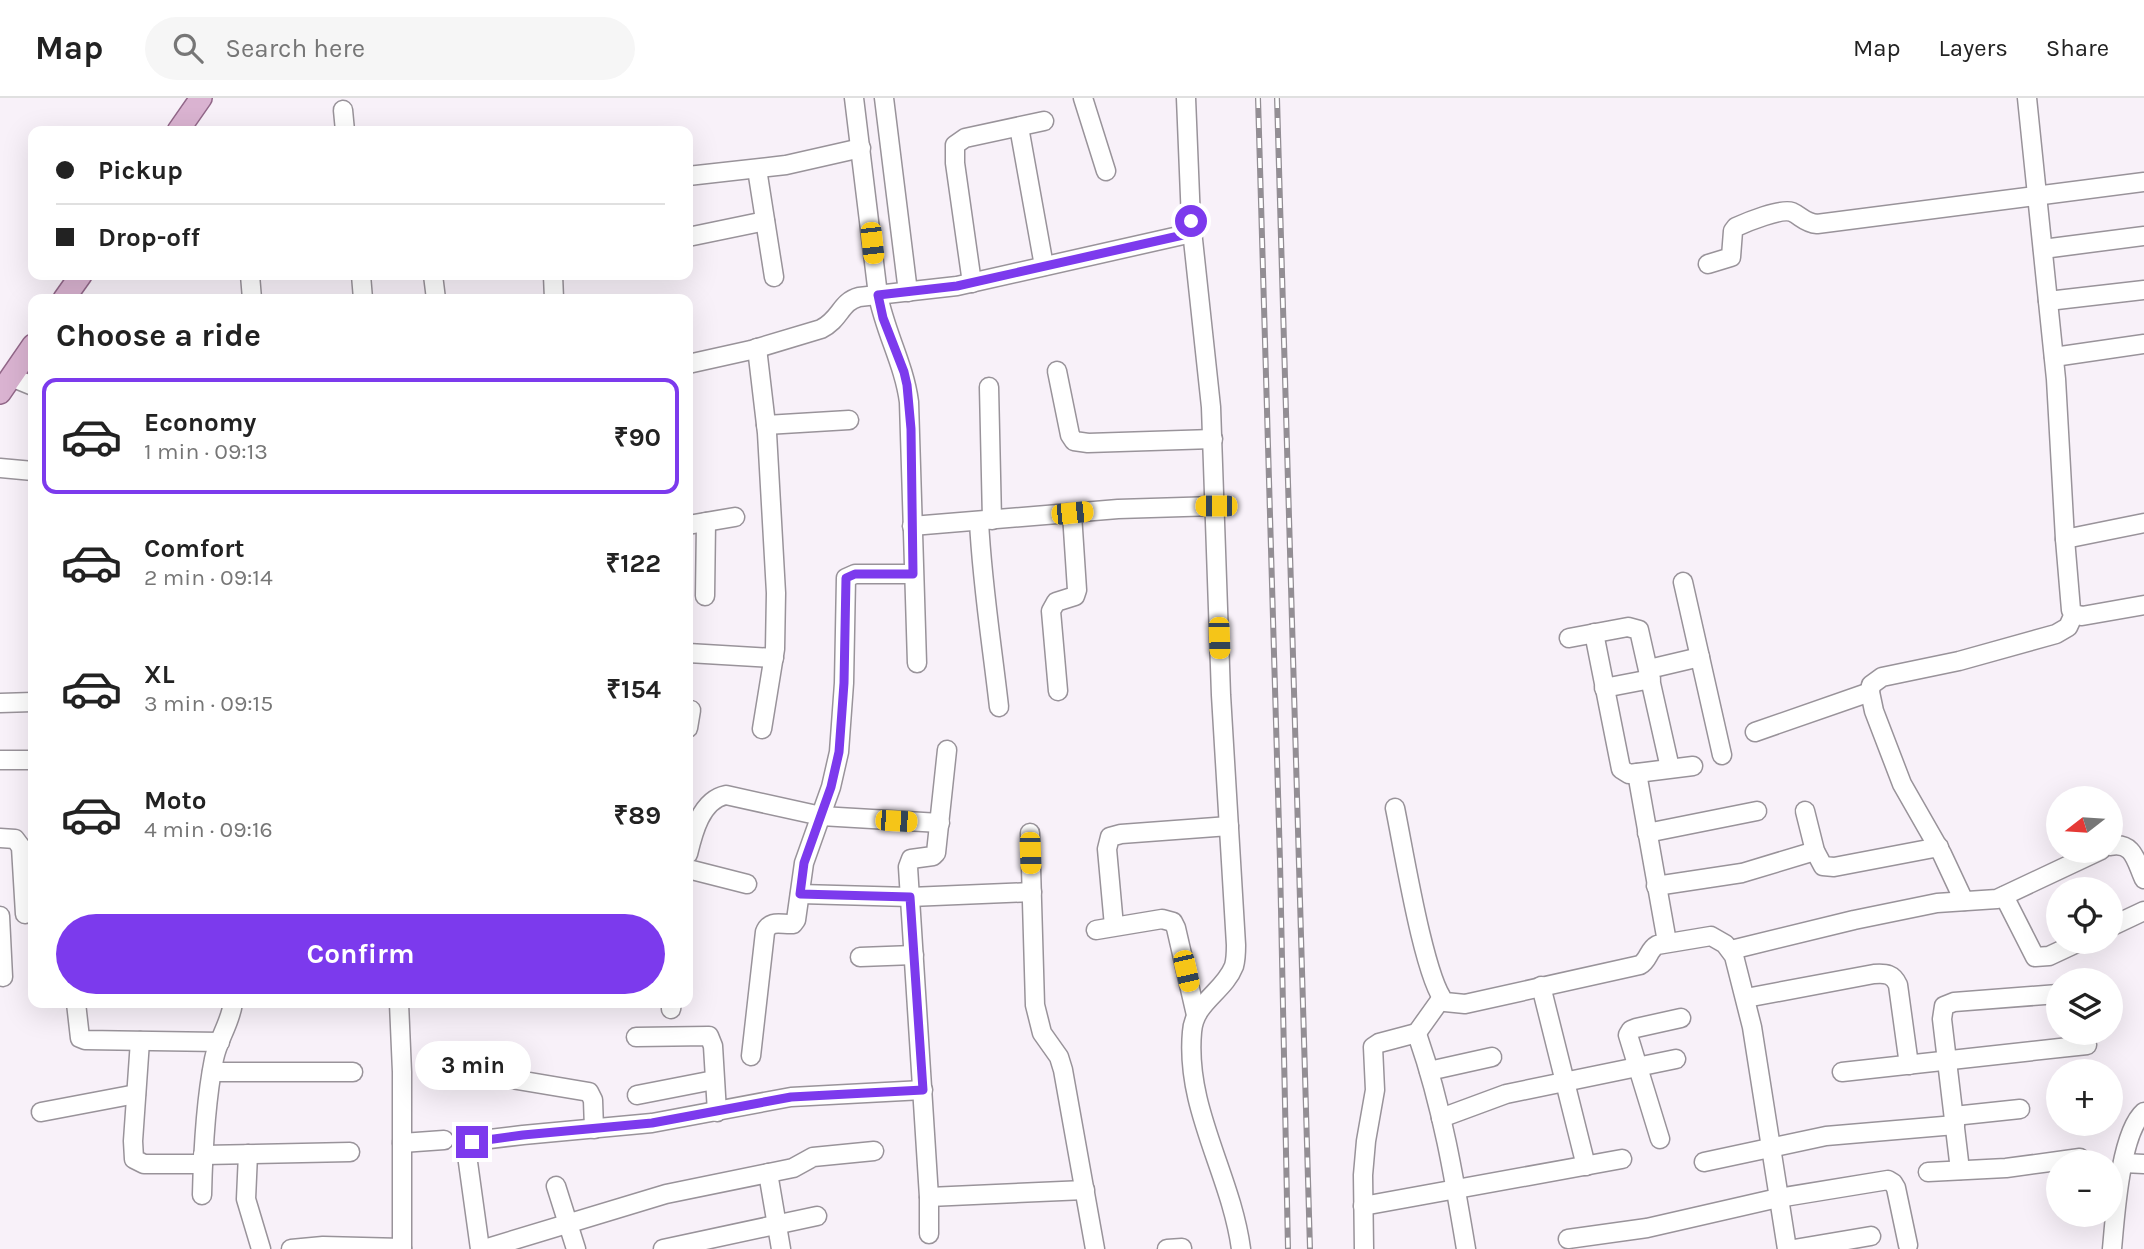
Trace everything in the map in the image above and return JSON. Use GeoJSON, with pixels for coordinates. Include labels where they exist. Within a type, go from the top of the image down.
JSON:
{"type":"FeatureCollection","features":[{"type":"Feature","properties":{"kind":"main road"},"geometry":{"type":"LineString","coordinates":[[181,126],[201,98]]}},
{"type":"Feature","properties":{"kind":"main road"},"geometry":{"type":"LineString","coordinates":[[6,385],[28,352]]}},
{"type":"Feature","properties":{"kind":"street"},"geometry":{"type":"LineString","coordinates":[[854,98],[878,295],[883,318],[907,385],[911,429],[917,663]]}},
{"type":"Feature","properties":{"kind":"street"},"geometry":{"type":"LineString","coordinates":[[884,98],[908,292]]}},
{"type":"Feature","properties":{"kind":"street"},"geometry":{"type":"LineString","coordinates":[[1083,98],[1106,171]]}},
{"type":"Feature","properties":{"kind":"street"},"geometry":{"type":"LineString","coordinates":[[1186,98],[1192,233],[1213,439],[1220,684],[1236,957],[1227,978],[1196,1015],[1191,1034],[1195,1097],[1234,1214],[1241,1249]]}},
{"type":"Feature","properties":{"kind":"street"},"geometry":{"type":"LineString","coordinates":[[1964,901],[1938,847],[1902,784],[1874,711],[1870,692],[1871,685],[1882,677],[1959,661],[2056,634],[2068,627],[2074,614],[2070,604],[2054,357],[2027,98]]}},
{"type":"Feature","properties":{"kind":"street"},"geometry":{"type":"LineString","coordinates":[[343,110],[345,126]]}},
{"type":"Feature","properties":{"kind":"street"},"geometry":{"type":"LineString","coordinates":[[972,283],[955,163],[955,145],[958,140],[965,138],[1045,121]]}},
{"type":"Feature","properties":{"kind":"street"},"geometry":{"type":"LineString","coordinates":[[1019,127],[1044,266]]}},
{"type":"Feature","properties":{"kind":"street"},"geometry":{"type":"LineString","coordinates":[[693,175],[757,169],[860,148]]}},
{"type":"Feature","properties":{"kind":"street"},"geometry":{"type":"LineString","coordinates":[[757,169],[774,277]]}},
{"type":"Feature","properties":{"kind":"street"},"geometry":{"type":"LineString","coordinates":[[1708,264],[1731,257],[1733,232],[1737,227],[1779,212],[1792,212],[1803,221],[1817,224],[2144,182]]}},
{"type":"Feature","properties":{"kind":"street"},"geometry":{"type":"LineString","coordinates":[[693,236],[765,221]]}},
{"type":"Feature","properties":{"kind":"street"},"geometry":{"type":"LineString","coordinates":[[693,363],[821,329],[832,324],[850,299],[972,283],[1192,233]]}},
{"type":"Feature","properties":{"kind":"street"},"geometry":{"type":"LineString","coordinates":[[2042,249],[2144,236]]}},
{"type":"Feature","properties":{"kind":"street"},"geometry":{"type":"LineString","coordinates":[[2048,301],[2144,290]]}},
{"type":"Feature","properties":{"kind":"street"},"geometry":{"type":"LineString","coordinates":[[2054,357],[2144,344]]}},
{"type":"Feature","properties":{"kind":"street"},"geometry":{"type":"LineString","coordinates":[[757,348],[766,425],[776,593],[774,658],[762,729]]}},
{"type":"Feature","properties":{"kind":"street"},"geometry":{"type":"LineString","coordinates":[[1057,371],[1070,435],[1074,441],[1088,443],[1213,439]]}},
{"type":"Feature","properties":{"kind":"street"},"geometry":{"type":"LineString","coordinates":[[6,385],[28,386]]}},
{"type":"Feature","properties":{"kind":"street"},"geometry":{"type":"LineString","coordinates":[[989,387],[982,580],[999,707]]}},
{"type":"Feature","properties":{"kind":"street"},"geometry":{"type":"LineString","coordinates":[[766,425],[849,420]]}},
{"type":"Feature","properties":{"kind":"street"},"geometry":{"type":"LineString","coordinates":[[0,468],[28,471]]}},
{"type":"Feature","properties":{"kind":"street"},"geometry":{"type":"LineString","coordinates":[[912,526],[1172,506],[1216,506]]}},
{"type":"Feature","properties":{"kind":"street"},"geometry":{"type":"LineString","coordinates":[[1058,691],[1051,611],[1056,602],[1076,596],[1072,513]]}},
{"type":"Feature","properties":{"kind":"street"},"geometry":{"type":"LineString","coordinates":[[693,524],[735,517]]}},
{"type":"Feature","properties":{"kind":"street"},"geometry":{"type":"LineString","coordinates":[[705,596],[706,522]]}},
{"type":"Feature","properties":{"kind":"street"},"geometry":{"type":"LineString","coordinates":[[2065,539],[2144,523]]}},
{"type":"Feature","properties":{"kind":"street"},"geometry":{"type":"LineString","coordinates":[[751,1056],[765,932],[771,924],[793,924],[796,920],[804,863],[836,768],[841,731],[846,578],[855,574],[913,574]]}},
{"type":"Feature","properties":{"kind":"street"},"geometry":{"type":"LineString","coordinates":[[1683,582],[1722,755]]}},
{"type":"Feature","properties":{"kind":"street"},"geometry":{"type":"LineString","coordinates":[[2074,614],[2082,616],[2144,605]]}},
{"type":"Feature","properties":{"kind":"street"},"geometry":{"type":"LineString","coordinates":[[1569,638],[1628,627],[1639,630],[1670,768]]}},
{"type":"Feature","properties":{"kind":"street"},"geometry":{"type":"LineString","coordinates":[[1594,633],[1618,761],[1624,772],[1637,773],[1693,766]]}},
{"type":"Feature","properties":{"kind":"street"},"geometry":{"type":"LineString","coordinates":[[693,653],[774,658]]}},
{"type":"Feature","properties":{"kind":"street"},"geometry":{"type":"LineString","coordinates":[[1604,688],[1700,657]]}},
{"type":"Feature","properties":{"kind":"street"},"geometry":{"type":"LineString","coordinates":[[1755,732],[1870,692]]}},
{"type":"Feature","properties":{"kind":"street"},"geometry":{"type":"LineString","coordinates":[[0,703],[28,702]]}},
{"type":"Feature","properties":{"kind":"street"},"geometry":{"type":"LineString","coordinates":[[929,1234],[909,862],[916,857],[933,856],[936,853],[947,750]]}},
{"type":"Feature","properties":{"kind":"street"},"geometry":{"type":"LineString","coordinates":[[0,760],[28,760]]}},
{"type":"Feature","properties":{"kind":"street"},"geometry":{"type":"LineString","coordinates":[[1637,773],[1667,942]]}},
{"type":"Feature","properties":{"kind":"street"},"geometry":{"type":"LineString","coordinates":[[693,830],[696,809],[726,795],[821,817],[940,823]]}},
{"type":"Feature","properties":{"kind":"street"},"geometry":{"type":"LineString","coordinates":[[1395,808],[1433,980],[1445,1002],[1458,1005],[1640,965],[1645,963],[1653,947],[1667,942],[1711,936],[1731,950],[1746,998],[1787,1249]]}},
{"type":"Feature","properties":{"kind":"street"},"geometry":{"type":"LineString","coordinates":[[1647,834],[1756,811]]}},
{"type":"Feature","properties":{"kind":"street"},"geometry":{"type":"LineString","coordinates":[[1805,811],[1819,863],[1828,868],[1938,847]]}},
{"type":"Feature","properties":{"kind":"street"},"geometry":{"type":"LineString","coordinates":[[1196,1015],[1173,922],[1161,919],[1105,928],[1107,849],[1110,837],[1121,834],[1229,826]]}},
{"type":"Feature","properties":{"kind":"street"},"geometry":{"type":"LineString","coordinates":[[1030,833],[1035,1005],[1042,1033],[1059,1057],[1063,1070],[1096,1249]]}},
{"type":"Feature","properties":{"kind":"street"},"geometry":{"type":"LineString","coordinates":[[0,838],[15,839],[21,847],[28,906]]}},
{"type":"Feature","properties":{"kind":"street"},"geometry":{"type":"LineString","coordinates":[[2123,845],[2127,847],[2144,879]]}},
{"type":"Feature","properties":{"kind":"street"},"geometry":{"type":"LineString","coordinates":[[1656,886],[1742,873],[1815,851]]}},
{"type":"Feature","properties":{"kind":"street"},"geometry":{"type":"LineString","coordinates":[[1731,950],[1854,920],[1945,902],[1988,901],[2074,863]]}},
{"type":"Feature","properties":{"kind":"street"},"geometry":{"type":"LineString","coordinates":[[693,870],[747,884]]}},
{"type":"Feature","properties":{"kind":"street"},"geometry":{"type":"LineString","coordinates":[[800,894],[910,897],[1032,892]]}},
{"type":"Feature","properties":{"kind":"street"},"geometry":{"type":"LineString","coordinates":[[2004,896],[2035,957],[2053,954]]}},
{"type":"Feature","properties":{"kind":"street"},"geometry":{"type":"LineString","coordinates":[[2123,921],[2144,911]]}},
{"type":"Feature","properties":{"kind":"street"},"geometry":{"type":"LineString","coordinates":[[4,977],[0,913],[28,914]]}},
{"type":"Feature","properties":{"kind":"street"},"geometry":{"type":"LineString","coordinates":[[860,957],[914,955]]}},
{"type":"Feature","properties":{"kind":"street"},"geometry":{"type":"LineString","coordinates":[[1746,998],[1874,974],[1890,975],[1898,985],[1909,1065]]}},
{"type":"Feature","properties":{"kind":"street"},"geometry":{"type":"LineString","coordinates":[[1541,986],[1586,1166]]}},
{"type":"Feature","properties":{"kind":"street"},"geometry":{"type":"LineString","coordinates":[[1960,1170],[1942,1011],[1949,1003],[2046,995]]}},
{"type":"Feature","properties":{"kind":"street"},"geometry":{"type":"LineString","coordinates":[[1364,1249],[1364,1153],[1375,1090],[1373,1047],[1404,1035],[1416,1034],[1441,999]]}},
{"type":"Feature","properties":{"kind":"street"},"geometry":{"type":"LineString","coordinates":[[77,1008],[80,1038],[85,1040],[220,1042]]}},
{"type":"Feature","properties":{"kind":"street"},"geometry":{"type":"LineString","coordinates":[[202,1195],[212,1072],[232,1008]]}},
{"type":"Feature","properties":{"kind":"street"},"geometry":{"type":"LineString","coordinates":[[303,1248],[402,1249],[399,1008]]}},
{"type":"Feature","properties":{"kind":"street"},"geometry":{"type":"LineString","coordinates":[[1660,1139],[1629,1040],[1631,1030],[1681,1018]]}},
{"type":"Feature","properties":{"kind":"street"},"geometry":{"type":"LineString","coordinates":[[1416,1034],[1441,1118],[1466,1249]]}},
{"type":"Feature","properties":{"kind":"street"},"geometry":{"type":"LineString","coordinates":[[636,1037],[709,1036],[712,1040],[716,1112]]}},
{"type":"Feature","properties":{"kind":"street"},"geometry":{"type":"LineString","coordinates":[[140,1041],[134,1159],[144,1164],[248,1154],[350,1152]]}},
{"type":"Feature","properties":{"kind":"street"},"geometry":{"type":"LineString","coordinates":[[1842,1072],[2087,1045]]}},
{"type":"Feature","properties":{"kind":"street"},"geometry":{"type":"LineString","coordinates":[[1429,1072],[1492,1058]]}},
{"type":"Feature","properties":{"kind":"street"},"geometry":{"type":"LineString","coordinates":[[1441,1118],[1506,1094],[1676,1059]]}},
{"type":"Feature","properties":{"kind":"street"},"geometry":{"type":"LineString","coordinates":[[212,1072],[353,1072]]}},
{"type":"Feature","properties":{"kind":"street"},"geometry":{"type":"LineString","coordinates":[[506,1078],[589,1092],[593,1100],[594,1129]]}},
{"type":"Feature","properties":{"kind":"street"},"geometry":{"type":"LineString","coordinates":[[637,1095],[714,1080]]}},
{"type":"Feature","properties":{"kind":"street"},"geometry":{"type":"LineString","coordinates":[[874,1151],[813,1157],[793,1168],[666,1194],[482,1249],[469,1172],[468,1144],[491,1138],[652,1123],[791,1097],[923,1090]]}},
{"type":"Feature","properties":{"kind":"street"},"geometry":{"type":"LineString","coordinates":[[41,1112],[136,1094]]}},
{"type":"Feature","properties":{"kind":"street"},"geometry":{"type":"LineString","coordinates":[[1704,1162],[1770,1147],[2020,1109]]}},
{"type":"Feature","properties":{"kind":"street"},"geometry":{"type":"LineString","coordinates":[[2144,1112],[2134,1124],[2123,1163],[2144,1164]]}},
{"type":"Feature","properties":{"kind":"street"},"geometry":{"type":"LineString","coordinates":[[402,1143],[444,1140]]}},
{"type":"Feature","properties":{"kind":"street"},"geometry":{"type":"LineString","coordinates":[[248,1154],[246,1199],[261,1249]]}},
{"type":"Feature","properties":{"kind":"street"},"geometry":{"type":"LineString","coordinates":[[1363,1206],[1622,1159]]}},
{"type":"Feature","properties":{"kind":"street"},"geometry":{"type":"LineString","coordinates":[[1928,1172],[2006,1168],[2046,1163]]}},
{"type":"Feature","properties":{"kind":"street"},"geometry":{"type":"LineString","coordinates":[[768,1173],[781,1249]]}},
{"type":"Feature","properties":{"kind":"street"},"geometry":{"type":"LineString","coordinates":[[1568,1239],[1647,1228],[1778,1198],[1888,1180],[1896,1188],[1908,1245]]}},
{"type":"Feature","properties":{"kind":"street"},"geometry":{"type":"LineString","coordinates":[[556,1186],[576,1249]]}},
{"type":"Feature","properties":{"kind":"street"},"geometry":{"type":"LineString","coordinates":[[929,1197],[1085,1190]]}},
{"type":"Feature","properties":{"kind":"street"},"geometry":{"type":"LineString","coordinates":[[663,1249],[817,1216]]}},
{"type":"Feature","properties":{"kind":"street"},"geometry":{"type":"LineString","coordinates":[[2112,1249],[2115,1227]]}},
{"type":"Feature","properties":{"kind":"street"},"geometry":{"type":"LineString","coordinates":[[1794,1249],[1871,1236]]}},
{"type":"Feature","properties":{"kind":"railway"},"geometry":{"type":"LineString","coordinates":[[1258,98],[1288,1249]]}},
{"type":"Feature","properties":{"kind":"railway"},"geometry":{"type":"LineString","coordinates":[[1277,98],[1310,1249]]}},
{"type":"Feature","properties":{"kind":"route"},"geometry":{"type":"LineString","coordinates":[[472,1142],[652,1123],[791,1097],[862,1091],[923,1090],[910,897],[800,894],[804,863],[831,787],[839,752],[844,683],[844,583],[849,575],[855,574],[913,574],[911,429],[907,385],[883,318],[878,295],[957,286],[1192,233],[1191,221]]}}]}
